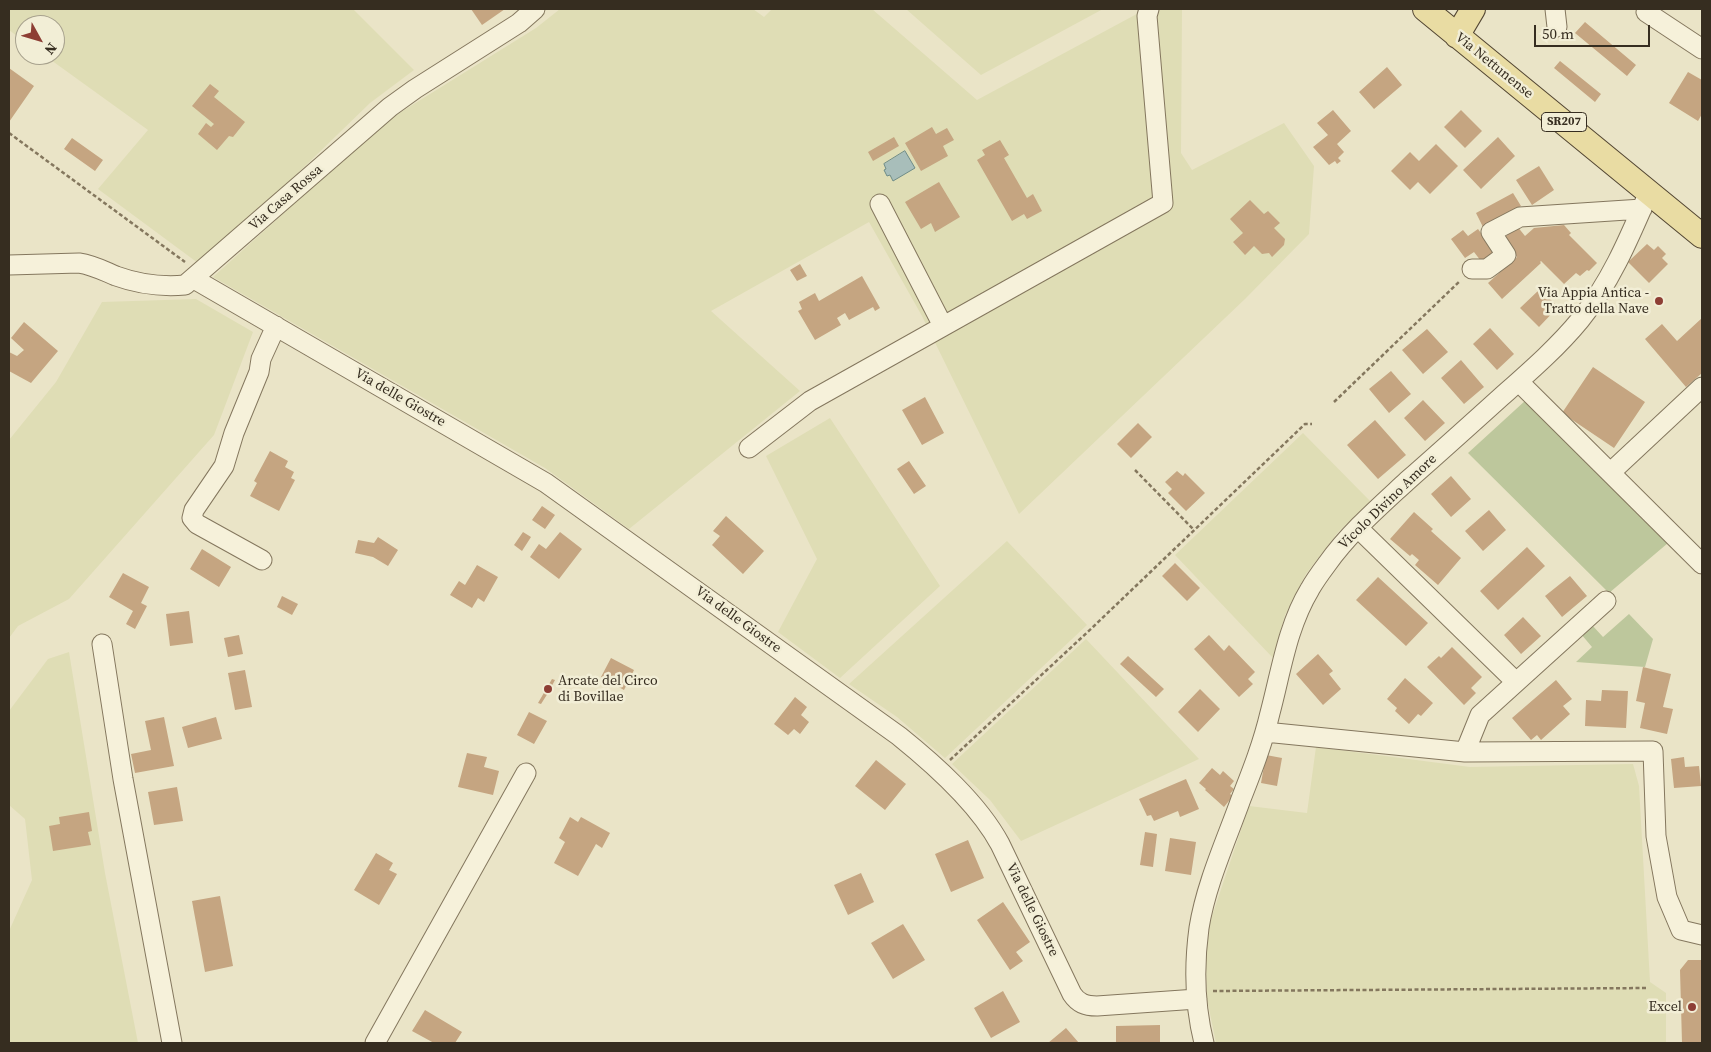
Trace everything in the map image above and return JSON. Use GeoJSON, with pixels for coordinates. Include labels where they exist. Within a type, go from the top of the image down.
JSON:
{"type":"FeatureCollection","features":[{"type":"Feature","properties":{"kind":"main road","name":"Via Nettunense"},"geometry":{"type":"LineString","coordinates":[[1425,9],[1646,200],[1702,236]]}},
{"type":"Feature","properties":{"kind":"main road"},"geometry":{"type":"LineString","coordinates":[[1457,36],[1472,9]]}},
{"type":"Feature","properties":{"kind":"street","name":"Via Casa Rossa"},"geometry":{"type":"LineString","coordinates":[[9,264],[79,262],[126,279],[152,285],[185,285],[390,107],[519,22],[535,9]]}},
{"type":"Feature","properties":{"kind":"street"},"geometry":{"type":"LineString","coordinates":[[749,448],[810,401],[1163,203],[1148,16],[1149,9]]}},
{"type":"Feature","properties":{"kind":"street"},"geometry":{"type":"LineString","coordinates":[[1648,9],[1646,12],[1702,48]]}},
{"type":"Feature","properties":{"kind":"street"},"geometry":{"type":"LineString","coordinates":[[1472,269],[1488,268],[1506,255],[1492,232],[1520,217],[1646,200]]}},
{"type":"Feature","properties":{"kind":"street","name":"Vicolo Divino Amore"},"geometry":{"type":"LineString","coordinates":[[1204,1043],[1199,1021],[1196,967],[1200,928],[1208,893],[1265,732],[1285,651],[1303,601],[1329,561],[1383,502],[1519,382],[1565,337],[1594,302],[1625,247],[1646,200]]}},
{"type":"Feature","properties":{"kind":"street"},"geometry":{"type":"LineString","coordinates":[[880,204],[943,326]]}},
{"type":"Feature","properties":{"kind":"street","name":"Via delle Giostre"},"geometry":{"type":"LineString","coordinates":[[197,276],[276,326],[526,470],[910,744],[974,806],[992,831],[1077,1001],[1084,1005],[1093,1006],[1197,995]]}},
{"type":"Feature","properties":{"kind":"street"},"geometry":{"type":"LineString","coordinates":[[262,560],[197,524],[192,518],[194,510],[224,466],[234,433],[259,372],[261,359],[276,326]]}},
{"type":"Feature","properties":{"kind":"street"},"geometry":{"type":"LineString","coordinates":[[1519,382],[1702,564]]}},
{"type":"Feature","properties":{"kind":"street"},"geometry":{"type":"LineString","coordinates":[[1611,472],[1702,387]]}},
{"type":"Feature","properties":{"kind":"street"},"geometry":{"type":"LineString","coordinates":[[1358,528],[1516,682]]}},
{"type":"Feature","properties":{"kind":"street"},"geometry":{"type":"LineString","coordinates":[[1465,752],[1480,715],[1606,602]]}},
{"type":"Feature","properties":{"kind":"street"},"geometry":{"type":"LineString","coordinates":[[102,644],[123,779],[172,1043]]}},
{"type":"Feature","properties":{"kind":"street"},"geometry":{"type":"LineString","coordinates":[[1265,732],[1465,752],[1653,751],[1656,836],[1667,897],[1681,930],[1702,935]]}},
{"type":"Feature","properties":{"kind":"street"},"geometry":{"type":"LineString","coordinates":[[374,1043],[526,774]]}},
{"type":"Feature","properties":{"kind":"path"},"geometry":{"type":"LineString","coordinates":[[9,133],[197,276]]}},
{"type":"Feature","properties":{"kind":"path"},"geometry":{"type":"LineString","coordinates":[[1334,402],[1472,269]]}},
{"type":"Feature","properties":{"kind":"path"},"geometry":{"type":"LineString","coordinates":[[938,771],[1306,424],[1312,424]]}},
{"type":"Feature","properties":{"kind":"path"},"geometry":{"type":"LineString","coordinates":[[1135,470],[1194,530]]}},
{"type":"Feature","properties":{"kind":"path"},"geometry":{"type":"LineString","coordinates":[[1197,995],[1648,988]]}},
{"type":"Feature","properties":{"kind":"shaded area"},"geometry":{"type":"Polygon","coordinates":[[[9,9],[353,9],[414,70],[370,103],[202,266],[98,189],[148,130],[58,65],[65,65],[65,15],[15,15],[15,34],[9,30],[9,9]]]}},
{"type":"Feature","properties":{"kind":"shaded area"},"geometry":{"type":"Polygon","coordinates":[[[560,9],[753,9],[764,17],[772,9],[872,9],[977,100],[1146,9],[1182,9],[1181,153],[1192,170],[1284,123],[1314,166],[1309,234],[1245,299],[1019,514],[922,316],[869,222],[711,311],[800,391],[629,529],[545,468],[213,277],[385,122],[536,28],[560,9]]]}},
{"type":"Feature","properties":{"kind":"shaded area"},"geometry":{"type":"Polygon","coordinates":[[[906,9],[1103,9],[981,75],[906,9]]]}},
{"type":"Feature","properties":{"kind":"shaded area"},"geometry":{"type":"Polygon","coordinates":[[[196,299],[253,332],[214,435],[69,599],[18,626],[9,638],[9,440],[56,382],[102,302],[196,299]]]}},
{"type":"Feature","properties":{"kind":"shaded area"},"geometry":{"type":"Polygon","coordinates":[[[830,418],[940,586],[840,678],[778,632],[817,559],[766,456],[830,418]]]}},
{"type":"Feature","properties":{"kind":"shaded area"},"geometry":{"type":"Polygon","coordinates":[[[1303,433],[1371,502],[1339,531],[1306,574],[1285,615],[1273,658],[1175,555],[1303,433]]]}},
{"type":"Feature","properties":{"kind":"shaded area"},"geometry":{"type":"Polygon","coordinates":[[[1007,541],[1087,625],[945,758],[897,717],[849,684],[1007,541]]]}},
{"type":"Feature","properties":{"kind":"shaded area"},"geometry":{"type":"Polygon","coordinates":[[[1086,639],[1199,759],[1021,841],[990,800],[952,764],[1086,639]]]}},
{"type":"Feature","properties":{"kind":"shaded area"},"geometry":{"type":"Polygon","coordinates":[[[69,652],[105,873],[138,1043],[9,1043],[9,931],[32,880],[25,819],[9,805],[9,711],[48,659],[69,652]]]}},
{"type":"Feature","properties":{"kind":"shaded area"},"geometry":{"type":"Polygon","coordinates":[[[1316,747],[1470,767],[1633,764],[1639,786],[1650,982],[1666,993],[1666,1043],[1216,1043],[1207,999],[1206,957],[1210,922],[1249,806],[1307,813],[1316,747]]]}},
{"type":"Feature","properties":{"kind":"green space"},"geometry":{"type":"Polygon","coordinates":[[[1526,400],[1668,543],[1609,593],[1468,453],[1526,400]]]}},
{"type":"Feature","properties":{"kind":"green space"},"geometry":{"type":"Polygon","coordinates":[[[1629,614],[1653,639],[1645,667],[1576,662],[1592,647],[1581,634],[1592,625],[1603,637],[1629,614]]]}},
{"type":"Feature","properties":{"kind":"water"},"geometry":{"type":"Polygon","coordinates":[[[905,151],[915,168],[893,181],[890,175],[887,176],[884,164],[905,151]]]}},
{"type":"Feature","properties":{"kind":"building"},"geometry":{"type":"Polygon","coordinates":[[[471,9],[505,9],[482,25],[471,9]]]}},
{"type":"Feature","properties":{"kind":"building"},"geometry":{"type":"Polygon","coordinates":[[[1585,22],[1636,65],[1627,76],[1575,33],[1585,22]]]}},
{"type":"Feature","properties":{"kind":"building"},"geometry":{"type":"Polygon","coordinates":[[[1560,61],[1601,94],[1595,102],[1554,68],[1560,61]]]}},
{"type":"Feature","properties":{"kind":"building"},"geometry":{"type":"Polygon","coordinates":[[[1387,67],[1402,85],[1374,109],[1359,92],[1387,67]]]}},
{"type":"Feature","properties":{"kind":"building"},"geometry":{"type":"Polygon","coordinates":[[[9,68],[34,86],[9,122],[9,68]]]}},
{"type":"Feature","properties":{"kind":"building"},"geometry":{"type":"Polygon","coordinates":[[[1688,72],[1702,80],[1702,114],[1698,121],[1669,103],[1688,72]]]}},
{"type":"Feature","properties":{"kind":"building"},"geometry":{"type":"Polygon","coordinates":[[[210,84],[219,91],[214,97],[245,122],[233,137],[229,136],[217,150],[198,134],[206,123],[211,127],[214,124],[192,106],[210,84]]]}},
{"type":"Feature","properties":{"kind":"building"},"geometry":{"type":"Polygon","coordinates":[[[1333,110],[1351,131],[1337,144],[1344,152],[1338,158],[1341,161],[1337,164],[1335,161],[1329,165],[1313,147],[1328,135],[1317,123],[1333,110]]]}},
{"type":"Feature","properties":{"kind":"building"},"geometry":{"type":"Polygon","coordinates":[[[1461,110],[1482,131],[1465,148],[1444,127],[1461,110]]]}},
{"type":"Feature","properties":{"kind":"building"},"geometry":{"type":"Polygon","coordinates":[[[932,127],[936,134],[947,128],[954,140],[943,146],[948,156],[921,171],[905,143],[932,127]]]}},
{"type":"Feature","properties":{"kind":"building"},"geometry":{"type":"Polygon","coordinates":[[[894,137],[899,146],[873,161],[868,152],[894,137]]]}},
{"type":"Feature","properties":{"kind":"building"},"geometry":{"type":"Polygon","coordinates":[[[1498,137],[1515,156],[1481,189],[1463,170],[1498,137]]]}},
{"type":"Feature","properties":{"kind":"building"},"geometry":{"type":"Polygon","coordinates":[[[72,138],[103,160],[95,171],[64,149],[72,138]]]}},
{"type":"Feature","properties":{"kind":"building"},"geometry":{"type":"Polygon","coordinates":[[[1000,140],[1009,155],[1004,158],[1027,198],[1033,194],[1042,211],[1027,219],[1024,214],[1012,221],[977,160],[985,155],[982,150],[1000,140]]]}},
{"type":"Feature","properties":{"kind":"building"},"geometry":{"type":"Polygon","coordinates":[[[1436,144],[1458,166],[1430,194],[1418,182],[1410,190],[1391,171],[1410,152],[1419,161],[1436,144]]]}},
{"type":"Feature","properties":{"kind":"building"},"geometry":{"type":"Polygon","coordinates":[[[1539,166],[1554,190],[1532,205],[1516,180],[1539,166]]]}},
{"type":"Feature","properties":{"kind":"building"},"geometry":{"type":"Polygon","coordinates":[[[939,182],[960,217],[935,232],[931,223],[921,229],[905,202],[939,182]]]}},
{"type":"Feature","properties":{"kind":"building"},"geometry":{"type":"Polygon","coordinates":[[[1513,193],[1521,206],[1483,227],[1476,213],[1513,193]]]}},
{"type":"Feature","properties":{"kind":"building"},"geometry":{"type":"Polygon","coordinates":[[[1250,200],[1264,214],[1268,211],[1280,223],[1274,228],[1285,239],[1284,245],[1272,257],[1269,253],[1262,254],[1254,246],[1245,255],[1233,242],[1243,233],[1230,219],[1250,200]]]}},
{"type":"Feature","properties":{"kind":"building"},"geometry":{"type":"Polygon","coordinates":[[[1564,225],[1571,233],[1569,235],[1597,263],[1580,276],[1576,273],[1564,284],[1541,261],[1502,299],[1488,283],[1517,257],[1502,240],[1517,226],[1525,236],[1534,228],[1564,225]]]}},
{"type":"Feature","properties":{"kind":"building"},"geometry":{"type":"Polygon","coordinates":[[[1478,229],[1497,255],[1484,265],[1474,252],[1465,258],[1451,239],[1463,230],[1468,236],[1478,229]]]}},
{"type":"Feature","properties":{"kind":"building"},"geometry":{"type":"Polygon","coordinates":[[[1647,244],[1654,250],[1658,246],[1666,254],[1662,258],[1668,264],[1649,283],[1628,262],[1647,244]]]}},
{"type":"Feature","properties":{"kind":"building"},"geometry":{"type":"Polygon","coordinates":[[[800,264],[807,276],[797,281],[790,270],[800,264]]]}},
{"type":"Feature","properties":{"kind":"building"},"geometry":{"type":"Polygon","coordinates":[[[862,276],[880,308],[875,311],[873,307],[849,320],[845,313],[837,318],[841,325],[815,340],[798,311],[802,309],[799,302],[815,293],[819,301],[862,276]]]}},
{"type":"Feature","properties":{"kind":"building"},"geometry":{"type":"Polygon","coordinates":[[[1540,289],[1558,307],[1539,327],[1520,308],[1540,289]]]}},
{"type":"Feature","properties":{"kind":"building"},"geometry":{"type":"Polygon","coordinates":[[[1702,318],[1702,373],[1686,387],[1645,339],[1662,324],[1677,341],[1702,318]]]}},
{"type":"Feature","properties":{"kind":"building"},"geometry":{"type":"Polygon","coordinates":[[[24,322],[58,351],[31,383],[9,371],[9,352],[17,356],[24,350],[11,338],[24,322]]]}},
{"type":"Feature","properties":{"kind":"building"},"geometry":{"type":"Polygon","coordinates":[[[1490,328],[1514,354],[1497,370],[1473,344],[1490,328]]]}},
{"type":"Feature","properties":{"kind":"building"},"geometry":{"type":"Polygon","coordinates":[[[1427,329],[1448,352],[1423,374],[1402,350],[1427,329]]]}},
{"type":"Feature","properties":{"kind":"building"},"geometry":{"type":"Polygon","coordinates":[[[1461,360],[1484,387],[1464,404],[1441,378],[1461,360]]]}},
{"type":"Feature","properties":{"kind":"building"},"geometry":{"type":"Polygon","coordinates":[[[1593,367],[1645,402],[1614,448],[1562,413],[1593,367]]]}},
{"type":"Feature","properties":{"kind":"building"},"geometry":{"type":"Polygon","coordinates":[[[1391,371],[1411,394],[1389,413],[1369,389],[1391,371]]]}},
{"type":"Feature","properties":{"kind":"building"},"geometry":{"type":"Polygon","coordinates":[[[925,397],[944,433],[922,445],[902,410],[925,397]]]}},
{"type":"Feature","properties":{"kind":"building"},"geometry":{"type":"Polygon","coordinates":[[[1423,400],[1445,423],[1425,441],[1404,418],[1423,400]]]}},
{"type":"Feature","properties":{"kind":"building"},"geometry":{"type":"Polygon","coordinates":[[[1375,420],[1406,455],[1378,479],[1347,445],[1375,420]]]}},
{"type":"Feature","properties":{"kind":"building"},"geometry":{"type":"Polygon","coordinates":[[[1138,423],[1152,437],[1131,458],[1117,444],[1138,423]]]}},
{"type":"Feature","properties":{"kind":"building"},"geometry":{"type":"Polygon","coordinates":[[[270,451],[288,461],[285,467],[294,472],[291,478],[295,480],[279,511],[250,496],[257,483],[254,481],[270,451]]]}},
{"type":"Feature","properties":{"kind":"building"},"geometry":{"type":"Polygon","coordinates":[[[909,461],[926,486],[914,494],[897,469],[909,461]]]}},
{"type":"Feature","properties":{"kind":"building"},"geometry":{"type":"Polygon","coordinates":[[[1177,471],[1183,476],[1185,473],[1205,493],[1186,511],[1168,493],[1172,489],[1165,482],[1177,471]]]}},
{"type":"Feature","properties":{"kind":"building"},"geometry":{"type":"Polygon","coordinates":[[[1451,476],[1471,499],[1451,517],[1431,494],[1451,476]]]}},
{"type":"Feature","properties":{"kind":"building"},"geometry":{"type":"Polygon","coordinates":[[[542,506],[555,515],[545,529],[532,520],[542,506]]]}},
{"type":"Feature","properties":{"kind":"building"},"geometry":{"type":"Polygon","coordinates":[[[1489,510],[1506,530],[1483,551],[1465,531],[1489,510]]]}},
{"type":"Feature","properties":{"kind":"building"},"geometry":{"type":"Polygon","coordinates":[[[1414,512],[1433,529],[1431,531],[1461,558],[1438,585],[1415,565],[1419,560],[1412,554],[1410,556],[1390,539],[1414,512]]]}},
{"type":"Feature","properties":{"kind":"building"},"geometry":{"type":"Polygon","coordinates":[[[726,516],[764,551],[743,574],[712,545],[720,536],[713,531],[726,516]]]}},
{"type":"Feature","properties":{"kind":"building"},"geometry":{"type":"Polygon","coordinates":[[[523,532],[531,537],[522,551],[514,545],[523,532]]]}},
{"type":"Feature","properties":{"kind":"building"},"geometry":{"type":"Polygon","coordinates":[[[560,532],[582,549],[559,579],[530,557],[539,544],[546,549],[560,532]]]}},
{"type":"Feature","properties":{"kind":"building"},"geometry":{"type":"Polygon","coordinates":[[[378,537],[398,550],[388,566],[373,557],[355,553],[358,540],[374,543],[378,537]]]}},
{"type":"Feature","properties":{"kind":"building"},"geometry":{"type":"Polygon","coordinates":[[[1527,547],[1545,566],[1498,610],[1480,591],[1527,547]]]}},
{"type":"Feature","properties":{"kind":"building"},"geometry":{"type":"Polygon","coordinates":[[[202,549],[231,567],[219,587],[190,569],[202,549]]]}},
{"type":"Feature","properties":{"kind":"building"},"geometry":{"type":"Polygon","coordinates":[[[1175,563],[1200,588],[1187,601],[1162,576],[1175,563]]]}},
{"type":"Feature","properties":{"kind":"building"},"geometry":{"type":"Polygon","coordinates":[[[477,565],[498,577],[484,602],[478,598],[472,608],[450,595],[459,581],[465,585],[477,565]]]}},
{"type":"Feature","properties":{"kind":"building"},"geometry":{"type":"Polygon","coordinates":[[[123,573],[149,587],[141,603],[147,606],[135,629],[126,624],[133,611],[109,597],[123,573]]]}},
{"type":"Feature","properties":{"kind":"building"},"geometry":{"type":"Polygon","coordinates":[[[1570,576],[1587,596],[1562,617],[1545,596],[1570,576]]]}},
{"type":"Feature","properties":{"kind":"building"},"geometry":{"type":"Polygon","coordinates":[[[1378,577],[1428,623],[1406,646],[1356,600],[1378,577]]]}},
{"type":"Feature","properties":{"kind":"building"},"geometry":{"type":"Polygon","coordinates":[[[282,596],[298,604],[292,615],[277,607],[282,596]]]}},
{"type":"Feature","properties":{"kind":"building"},"geometry":{"type":"Polygon","coordinates":[[[189,611],[193,643],[170,646],[166,614],[189,611]]]}},
{"type":"Feature","properties":{"kind":"building"},"geometry":{"type":"Polygon","coordinates":[[[1523,617],[1541,636],[1521,654],[1504,635],[1523,617]]]}},
{"type":"Feature","properties":{"kind":"building"},"geometry":{"type":"Polygon","coordinates":[[[239,635],[243,654],[228,657],[224,638],[239,635]]]}},
{"type":"Feature","properties":{"kind":"building"},"geometry":{"type":"Polygon","coordinates":[[[1209,635],[1224,651],[1229,645],[1255,672],[1248,679],[1253,684],[1239,697],[1194,649],[1209,635]]]}},
{"type":"Feature","properties":{"kind":"building"},"geometry":{"type":"Polygon","coordinates":[[[1452,647],[1482,677],[1471,688],[1476,693],[1464,705],[1427,667],[1439,656],[1441,658],[1452,647]]]}},
{"type":"Feature","properties":{"kind":"building"},"geometry":{"type":"Polygon","coordinates":[[[1318,654],[1333,671],[1329,674],[1341,689],[1323,705],[1296,674],[1318,654]]]}},
{"type":"Feature","properties":{"kind":"building"},"geometry":{"type":"Polygon","coordinates":[[[1128,656],[1164,689],[1156,697],[1120,664],[1128,656]]]}},
{"type":"Feature","properties":{"kind":"building"},"geometry":{"type":"Polygon","coordinates":[[[611,658],[634,670],[624,690],[601,677],[611,658]]]}},
{"type":"Feature","properties":{"kind":"building"},"geometry":{"type":"Polygon","coordinates":[[[1643,667],[1671,674],[1663,707],[1673,709],[1667,734],[1640,728],[1645,703],[1636,701],[1643,667]]]}},
{"type":"Feature","properties":{"kind":"building"},"geometry":{"type":"Polygon","coordinates":[[[245,670],[252,707],[235,710],[228,673],[245,670]]]}},
{"type":"Feature","properties":{"kind":"building"},"geometry":{"type":"Polygon","coordinates":[[[1405,678],[1433,703],[1421,716],[1418,714],[1409,724],[1395,711],[1397,708],[1387,699],[1405,678]]]}},
{"type":"Feature","properties":{"kind":"building","name":"Arcate del Circo di Bovillae"},"geometry":{"type":"Polygon","coordinates":[[[552,679],[555,680],[548,693],[541,704],[538,703],[552,679]]]}},
{"type":"Feature","properties":{"kind":"building"},"geometry":{"type":"Polygon","coordinates":[[[1556,680],[1572,699],[1563,706],[1570,714],[1541,740],[1537,735],[1531,740],[1512,718],[1556,680]]]}},
{"type":"Feature","properties":{"kind":"building"},"geometry":{"type":"Polygon","coordinates":[[[1200,689],[1220,709],[1198,732],[1178,712],[1200,689]]]}},
{"type":"Feature","properties":{"kind":"building"},"geometry":{"type":"Polygon","coordinates":[[[1602,690],[1628,691],[1626,728],[1585,726],[1586,700],[1601,701],[1602,690]]]}},
{"type":"Feature","properties":{"kind":"building"},"geometry":{"type":"Polygon","coordinates":[[[795,697],[807,707],[801,715],[809,722],[800,734],[794,729],[788,735],[774,724],[795,697]]]}},
{"type":"Feature","properties":{"kind":"building"},"geometry":{"type":"Polygon","coordinates":[[[529,712],[547,721],[534,744],[517,735],[529,712]]]}},
{"type":"Feature","properties":{"kind":"building"},"geometry":{"type":"Polygon","coordinates":[[[164,717],[174,766],[135,773],[131,754],[151,750],[145,721],[164,717]]]}},
{"type":"Feature","properties":{"kind":"building"},"geometry":{"type":"Polygon","coordinates":[[[216,717],[222,739],[188,748],[182,727],[216,717]]]}},
{"type":"Feature","properties":{"kind":"building"},"geometry":{"type":"Polygon","coordinates":[[[467,753],[487,757],[484,767],[499,771],[493,795],[458,787],[467,753]]]}},
{"type":"Feature","properties":{"kind":"building"},"geometry":{"type":"Polygon","coordinates":[[[1266,755],[1282,758],[1277,786],[1261,783],[1266,755]]]}},
{"type":"Feature","properties":{"kind":"building"},"geometry":{"type":"Polygon","coordinates":[[[1684,757],[1685,767],[1699,766],[1701,786],[1674,788],[1671,759],[1684,757]]]}},
{"type":"Feature","properties":{"kind":"building"},"geometry":{"type":"Polygon","coordinates":[[[876,760],[906,784],[885,810],[855,786],[876,760]]]}},
{"type":"Feature","properties":{"kind":"building"},"geometry":{"type":"Polygon","coordinates":[[[1212,768],[1220,775],[1223,771],[1234,781],[1230,786],[1234,789],[1230,794],[1233,796],[1224,807],[1199,783],[1212,768]]]}},
{"type":"Feature","properties":{"kind":"building"},"geometry":{"type":"Polygon","coordinates":[[[1186,779],[1199,809],[1180,817],[1178,811],[1154,821],[1151,815],[1147,816],[1139,799],[1186,779]]]}},
{"type":"Feature","properties":{"kind":"building"},"geometry":{"type":"Polygon","coordinates":[[[177,787],[183,821],[154,825],[148,792],[177,787]]]}},
{"type":"Feature","properties":{"kind":"building"},"geometry":{"type":"Polygon","coordinates":[[[89,812],[92,831],[88,832],[91,845],[53,851],[49,826],[60,824],[59,817],[89,812]]]}},
{"type":"Feature","properties":{"kind":"building"},"geometry":{"type":"Polygon","coordinates":[[[570,817],[578,822],[581,817],[610,833],[602,848],[596,844],[578,876],[554,863],[565,842],[559,838],[570,817]]]}},
{"type":"Feature","properties":{"kind":"building"},"geometry":{"type":"Polygon","coordinates":[[[1145,832],[1157,834],[1153,867],[1140,865],[1145,832]]]}},
{"type":"Feature","properties":{"kind":"building"},"geometry":{"type":"Polygon","coordinates":[[[1170,838],[1196,842],[1191,875],[1165,871],[1170,838]]]}},
{"type":"Feature","properties":{"kind":"building"},"geometry":{"type":"Polygon","coordinates":[[[968,840],[984,878],[951,892],[935,854],[968,840]]]}},
{"type":"Feature","properties":{"kind":"building"},"geometry":{"type":"Polygon","coordinates":[[[376,853],[393,863],[389,870],[397,874],[379,905],[354,890],[376,853]]]}},
{"type":"Feature","properties":{"kind":"building"},"geometry":{"type":"Polygon","coordinates":[[[861,873],[874,902],[848,915],[834,885],[861,873]]]}},
{"type":"Feature","properties":{"kind":"building"},"geometry":{"type":"Polygon","coordinates":[[[220,896],[233,966],[205,972],[192,901],[220,896]]]}},
{"type":"Feature","properties":{"kind":"building"},"geometry":{"type":"Polygon","coordinates":[[[1003,902],[1030,942],[1016,952],[1023,961],[1010,970],[977,920],[1003,902]]]}},
{"type":"Feature","properties":{"kind":"building"},"geometry":{"type":"Polygon","coordinates":[[[903,924],[925,960],[893,979],[871,943],[903,924]]]}},
{"type":"Feature","properties":{"kind":"building","name":"Excel"},"geometry":{"type":"Polygon","coordinates":[[[1688,960],[1702,960],[1702,1043],[1682,1043],[1680,970],[1688,960]]]}},
{"type":"Feature","properties":{"kind":"building"},"geometry":{"type":"Polygon","coordinates":[[[1003,991],[1020,1022],[991,1038],[974,1008],[1003,991]]]}},
{"type":"Feature","properties":{"kind":"building"},"geometry":{"type":"Polygon","coordinates":[[[425,1010],[462,1032],[455,1043],[434,1043],[412,1031],[425,1010]]]}},
{"type":"Feature","properties":{"kind":"building"},"geometry":{"type":"Polygon","coordinates":[[[1160,1025],[1160,1043],[1116,1043],[1116,1026],[1160,1025]]]}},
{"type":"Feature","properties":{"kind":"building"},"geometry":{"type":"Polygon","coordinates":[[[1066,1028],[1079,1043],[1048,1043],[1066,1028]]]}},
{"type":"Feature","properties":{"kind":"place","name":"Via Appia Antica - Tratto della Nave"},"geometry":{"type":"Point","coordinates":[1659,301]}},
{"type":"Feature","properties":{"kind":"place","name":"Arcate del Circo di Bovillae"},"geometry":{"type":"Point","coordinates":[548,689]}},
{"type":"Feature","properties":{"kind":"place","name":"Excel"},"geometry":{"type":"Point","coordinates":[1692,1007]}}]}
